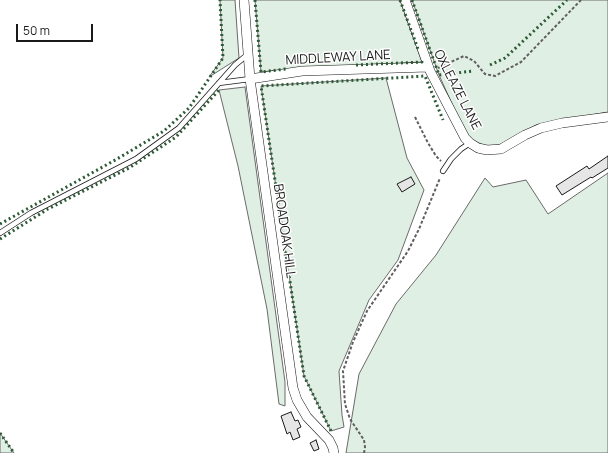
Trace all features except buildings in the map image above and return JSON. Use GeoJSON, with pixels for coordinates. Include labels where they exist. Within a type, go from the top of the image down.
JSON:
{"type":"FeatureCollection","features":[{"type":"Feature","properties":{"kind":"street","name":"BROADOAK HILL"},"geometry":{"type":"LineString","coordinates":[[244,0],[250,79],[293,388],[297,400],[307,416],[329,440],[334,453]]}},
{"type":"Feature","properties":{"kind":"street","name":"OXLEAZE LANE"},"geometry":{"type":"LineString","coordinates":[[405,0],[429,69],[465,138],[478,148],[501,149],[525,135],[541,128],[562,123],[608,117]]}},
{"type":"Feature","properties":{"kind":"street","name":"MIDDLEWAY LANE"},"geometry":{"type":"LineString","coordinates":[[250,79],[302,71],[429,69]]}},
{"type":"Feature","properties":{"kind":"lane"},"geometry":{"type":"LineString","coordinates":[[0,233],[31,213],[136,159],[179,128],[235,65],[247,55]]}},
{"type":"Feature","properties":{"kind":"lane"},"geometry":{"type":"LineString","coordinates":[[219,83],[250,79]]}},
{"type":"Feature","properties":{"kind":"lane"},"geometry":{"type":"LineString","coordinates":[[443,171],[451,159],[461,149],[470,143]]}},
{"type":"Feature","properties":{"kind":"path"},"geometry":{"type":"LineString","coordinates":[[429,69],[464,56],[474,61],[485,74],[495,76],[521,62],[581,0]]}},
{"type":"Feature","properties":{"kind":"path"},"geometry":{"type":"LineString","coordinates":[[415,117],[436,156],[446,166]]}},
{"type":"Feature","properties":{"kind":"path"},"geometry":{"type":"LineString","coordinates":[[364,453],[364,440],[350,420],[346,404],[343,371],[353,342],[367,311],[408,250],[419,229],[443,171]]}},
{"type":"Feature","properties":{"kind":"green space"},"geometry":{"type":"Polygon","coordinates":[[[220,0],[235,0],[239,58],[209,77],[223,58],[220,0]]]}},
{"type":"Feature","properties":{"kind":"green space"},"geometry":{"type":"Polygon","coordinates":[[[255,0],[400,0],[422,62],[300,68],[261,72],[255,0]]]}},
{"type":"Feature","properties":{"kind":"green space"},"geometry":{"type":"Polygon","coordinates":[[[412,0],[608,0],[608,112],[536,125],[502,144],[489,147],[467,137],[439,75],[412,0]]]}},
{"type":"Feature","properties":{"kind":"green space"},"geometry":{"type":"Polygon","coordinates":[[[386,78],[407,158],[424,190],[398,260],[369,300],[339,371],[344,427],[331,431],[304,376],[261,86],[386,78]]]}},
{"type":"Feature","properties":{"kind":"green space"},"geometry":{"type":"Polygon","coordinates":[[[245,87],[285,382],[285,406],[279,404],[267,309],[238,166],[219,90],[245,87]]]}},
{"type":"Feature","properties":{"kind":"green space"},"geometry":{"type":"Polygon","coordinates":[[[608,173],[608,453],[346,453],[359,374],[396,304],[436,255],[485,178],[493,187],[526,180],[548,214],[608,173]]]}},
{"type":"Feature","properties":{"kind":"green space"},"geometry":{"type":"Polygon","coordinates":[[[0,433],[14,453],[0,453],[0,433]]]}},
{"type":"Feature","properties":{"kind":"hedge"},"geometry":{"type":"LineString","coordinates":[[0,224],[164,131],[189,108],[223,58],[220,0]]}},
{"type":"Feature","properties":{"kind":"hedge"},"geometry":{"type":"LineString","coordinates":[[255,0],[261,72],[286,69]]}},
{"type":"Feature","properties":{"kind":"hedge"},"geometry":{"type":"LineString","coordinates":[[400,0],[418,49]]}},
{"type":"Feature","properties":{"kind":"hedge"},"geometry":{"type":"LineString","coordinates":[[412,0],[439,75],[473,71]]}},
{"type":"Feature","properties":{"kind":"hedge"},"geometry":{"type":"LineString","coordinates":[[490,65],[505,58],[567,0]]}},
{"type":"Feature","properties":{"kind":"hedge"},"geometry":{"type":"LineString","coordinates":[[356,65],[422,62],[421,58]]}},
{"type":"Feature","properties":{"kind":"hedge"},"geometry":{"type":"LineString","coordinates":[[331,431],[304,376],[261,86],[425,76],[443,120]]}},
{"type":"Feature","properties":{"kind":"hedge"},"geometry":{"type":"LineString","coordinates":[[0,239],[48,209],[129,168],[176,137],[219,90]]}},
{"type":"Feature","properties":{"kind":"hedge"},"geometry":{"type":"LineString","coordinates":[[0,433],[14,453]]}}]}
